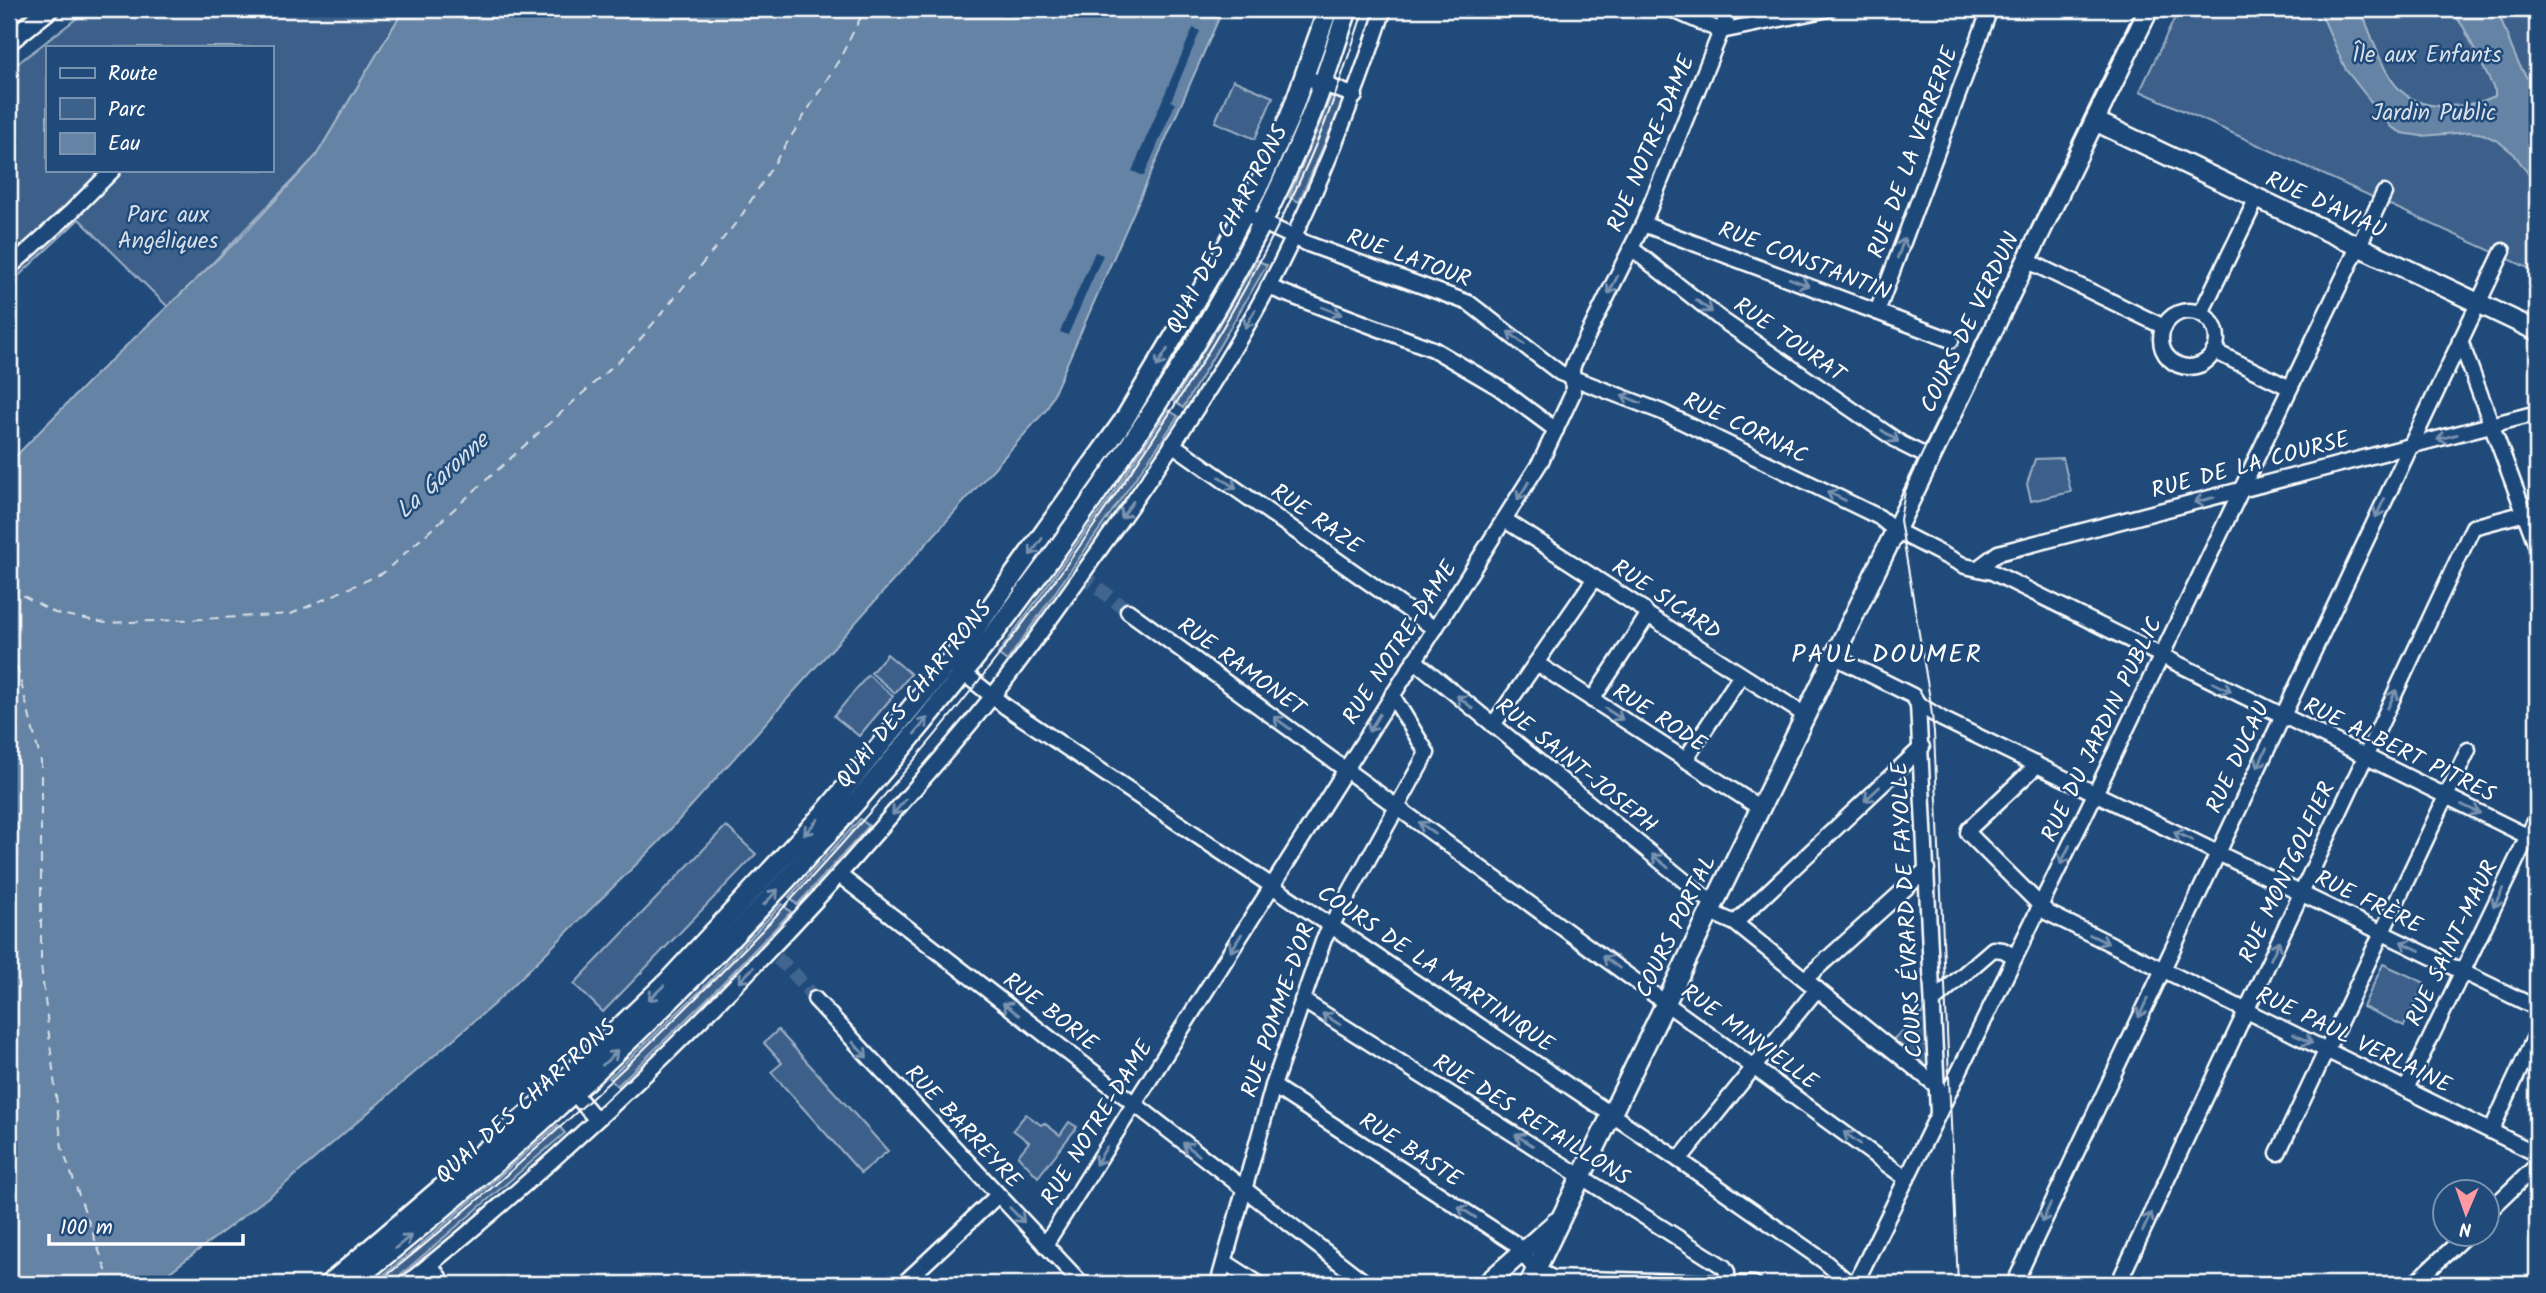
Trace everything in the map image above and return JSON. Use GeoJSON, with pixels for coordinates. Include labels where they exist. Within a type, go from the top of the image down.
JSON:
{"type":"FeatureCollection","features":[{"type":"Feature","properties":{"kind":"main road"},"geometry":{"type":"LineString","coordinates":[[9,41],[49,9]]}},
{"type":"Feature","properties":{"kind":"main road","name":"QUAI DES CHARTRONS"},"geometry":{"type":"LineString","coordinates":[[350,1284],[407,1239],[569,1087],[825,812],[950,662],[1045,534],[1124,420],[1212,275],[1261,181],[1305,77],[1328,9]]}},
{"type":"Feature","properties":{"kind":"main road","name":"QUAI DES CHARTRONS"},"geometry":{"type":"LineString","coordinates":[[329,1284],[569,1087],[680,991],[775,893],[965,674],[1054,555],[1142,428],[1187,356],[1261,222],[1303,134],[1348,9]]}},
{"type":"Feature","properties":{"kind":"main road","name":"COURS DE VERDUN"},"geometry":{"type":"LineString","coordinates":[[1833,656],[2150,9]]}},
{"type":"Feature","properties":{"kind":"main road","name":"RUE D'AVIAU"},"geometry":{"type":"LineString","coordinates":[[2095,121],[2537,331]]}},
{"type":"Feature","properties":{"kind":"main road","name":"COURS PORTAL"},"geometry":{"type":"LineString","coordinates":[[1532,1277],[1833,656]]}},
{"type":"Feature","properties":{"kind":"main road","name":"COURS PORTAL"},"geometry":{"type":"LineString","coordinates":[[1486,1284],[1562,1217]]}},
{"type":"Feature","properties":{"kind":"street"},"geometry":{"type":"LineString","coordinates":[[406,1284],[596,1119],[774,955],[992,696],[1082,575],[1172,444],[1217,375],[1268,287],[1355,96],[1384,9]]}},
{"type":"Feature","properties":{"kind":"street"},"geometry":{"type":"LineString","coordinates":[[1671,9],[1721,31],[1829,9]]}},
{"type":"Feature","properties":{"kind":"street","name":"RUE NOTRE-DAME"},"geometry":{"type":"LineString","coordinates":[[1045,1244],[1536,468],[1573,393],[1574,363],[1643,224],[1730,9]]}},
{"type":"Feature","properties":{"kind":"street","name":"RUE DE LA VERRERIE"},"geometry":{"type":"LineString","coordinates":[[1877,312],[1990,9]]}},
{"type":"Feature","properties":{"kind":"street"},"geometry":{"type":"LineString","coordinates":[[1305,77],[1355,96]]}},
{"type":"Feature","properties":{"kind":"street"},"geometry":{"type":"LineString","coordinates":[[9,268],[111,172]]}},
{"type":"Feature","properties":{"kind":"street","name":"RUE DU JARDIN PUBLIC"},"geometry":{"type":"LineString","coordinates":[[1853,1284],[2095,794],[2384,193]]}},
{"type":"Feature","properties":{"kind":"street"},"geometry":{"type":"LineString","coordinates":[[2201,313],[2257,198]]}},
{"type":"Feature","properties":{"kind":"street","name":"RUE LATOUR"},"geometry":{"type":"LineString","coordinates":[[1244,214],[1293,237],[1469,303],[1560,373],[1572,376]]}},
{"type":"Feature","properties":{"kind":"street","name":"RUE CONSTANTIN"},"geometry":{"type":"LineString","coordinates":[[1643,224],[1951,340]]}},
{"type":"Feature","properties":{"kind":"street","name":"RUE TOURAT"},"geometry":{"type":"LineString","coordinates":[[1631,248],[1722,320],[1902,444],[1930,458]]}},
{"type":"Feature","properties":{"kind":"street","name":"RUE DUCAU"},"geometry":{"type":"LineString","coordinates":[[2014,1284],[2503,251]]}},
{"type":"Feature","properties":{"kind":"street"},"geometry":{"type":"LineString","coordinates":[[2026,260],[2164,327]]}},
{"type":"Feature","properties":{"kind":"street"},"geometry":{"type":"LineString","coordinates":[[1268,287],[1433,349],[1498,387],[1556,430]]}},
{"type":"Feature","properties":{"kind":"street"},"geometry":{"type":"LineString","coordinates":[[2184,311],[2201,313],[2208,318],[2217,334],[2214,351],[2203,364],[2194,367],[2177,364],[2169,359],[2161,344],[2164,327],[2169,320],[2184,311]]}},
{"type":"Feature","properties":{"kind":"street"},"geometry":{"type":"LineString","coordinates":[[2460,340],[2492,425],[2531,511],[2537,547]]}},
{"type":"Feature","properties":{"kind":"street"},"geometry":{"type":"LineString","coordinates":[[2214,351],[2290,388]]}},
{"type":"Feature","properties":{"kind":"street","name":"RUE CORNAC"},"geometry":{"type":"LineString","coordinates":[[1572,376],[1662,412],[1878,517],[1895,530],[1965,566],[1978,568]]}},
{"type":"Feature","properties":{"kind":"street","name":"RUE DE LA COURSE"},"geometry":{"type":"LineString","coordinates":[[1978,568],[1998,554],[2537,413]]}},
{"type":"Feature","properties":{"kind":"street","name":"RUE RAZE"},"geometry":{"type":"LineString","coordinates":[[1172,444],[1435,629]]}},
{"type":"Feature","properties":{"kind":"street","name":"RUE MONTGOLFIER"},"geometry":{"type":"LineString","coordinates":[[2118,1284],[2473,527],[2531,511]]}},
{"type":"Feature","properties":{"kind":"street","name":"RUE SICARD"},"geometry":{"type":"LineString","coordinates":[[1505,520],[1805,715]]}},
{"type":"Feature","properties":{"kind":"street","name":"RUE ALBERT PITRES"},"geometry":{"type":"LineString","coordinates":[[1978,568],[1992,572],[2532,839]]}},
{"type":"Feature","properties":{"kind":"street"},"geometry":{"type":"LineString","coordinates":[[1493,725],[1595,578]]}},
{"type":"Feature","properties":{"kind":"street","name":"RUE RAMONET"},"geometry":{"type":"LineString","coordinates":[[1128,611],[1397,806]]}},
{"type":"Feature","properties":{"kind":"street"},"geometry":{"type":"LineString","coordinates":[[1592,699],[1648,615]]}},
{"type":"Feature","properties":{"kind":"street","name":"RUE FRÈRE"},"geometry":{"type":"LineString","coordinates":[[1833,656],[1913,696],[1918,704],[1942,719],[2537,1009]]}},
{"type":"Feature","properties":{"kind":"street","name":"RUE SAINT-JOSEPH"},"geometry":{"type":"LineString","coordinates":[[1414,660],[1712,907],[1937,1086]]}},
{"type":"Feature","properties":{"kind":"street","name":"COURS DE LA MARTINIQUE"},"geometry":{"type":"LineString","coordinates":[[950,662],[992,696],[1218,851],[1612,1114],[1853,1284]]}},
{"type":"Feature","properties":{"kind":"street","name":"RUE RODE"},"geometry":{"type":"LineString","coordinates":[[1536,663],[1760,808]]}},
{"type":"Feature","properties":{"kind":"street"},"geometry":{"type":"LineString","coordinates":[[1685,760],[1741,675]]}},
{"type":"Feature","properties":{"kind":"street","name":"RUE POMME-D'OR"},"geometry":{"type":"LineString","coordinates":[[1218,1284],[1273,1086],[1330,925],[1427,753],[1392,695]]}},
{"type":"Feature","properties":{"kind":"street","name":"COURS ÉVRARD DE FAYOLLE"},"geometry":{"type":"LineString","coordinates":[[1918,704],[1938,1115]]}},
{"type":"Feature","properties":{"kind":"street"},"geometry":{"type":"LineString","coordinates":[[1735,923],[1922,747]]}},
{"type":"Feature","properties":{"kind":"street"},"geometry":{"type":"LineString","coordinates":[[2278,1153],[2468,750]]}},
{"type":"Feature","properties":{"kind":"street","name":"RUE PAUL VERLAINE"},"geometry":{"type":"LineString","coordinates":[[2036,764],[1969,829],[1970,838],[2048,914],[2537,1154]]}},
{"type":"Feature","properties":{"kind":"street","name":"RUE MINVIELLE"},"geometry":{"type":"LineString","coordinates":[[1397,806],[1907,1179]]}},
{"type":"Feature","properties":{"kind":"street","name":"RUE SAINT-MAUR"},"geometry":{"type":"LineString","coordinates":[[2406,1089],[2532,839],[2537,817]]}},
{"type":"Feature","properties":{"kind":"street"},"geometry":{"type":"LineString","coordinates":[[1679,1160],[1754,1067],[1811,984],[1927,869]]}},
{"type":"Feature","properties":{"kind":"street","name":"RUE BORIE"},"geometry":{"type":"LineString","coordinates":[[839,875],[1367,1284]]}},
{"type":"Feature","properties":{"kind":"street"},"geometry":{"type":"LineString","coordinates":[[1933,1001],[1993,949],[2003,950],[2015,957]]}},
{"type":"Feature","properties":{"kind":"street","name":"RUE BARREYRE"},"geometry":{"type":"LineString","coordinates":[[814,999],[1082,1284]]}},
{"type":"Feature","properties":{"kind":"street","name":"RUE DES RETAILLONS"},"geometry":{"type":"LineString","coordinates":[[1302,1000],[1724,1267],[1727,1283]]}},
{"type":"Feature","properties":{"kind":"street"},"geometry":{"type":"LineString","coordinates":[[2491,1131],[2537,1032]]}},
{"type":"Feature","properties":{"kind":"street","name":"RUE BASTE"},"geometry":{"type":"LineString","coordinates":[[1273,1086],[1514,1243],[1522,1252],[1532,1277]]}},
{"type":"Feature","properties":{"kind":"street"},"geometry":{"type":"LineString","coordinates":[[569,1087],[596,1119]]}},
{"type":"Feature","properties":{"kind":"street"},"geometry":{"type":"LineString","coordinates":[[2500,1201],[2537,1165]]}},
{"type":"Feature","properties":{"kind":"street"},"geometry":{"type":"LineString","coordinates":[[903,1284],[998,1195]]}},
{"type":"Feature","properties":{"kind":"street"},"geometry":{"type":"LineString","coordinates":[[2414,1284],[2452,1248]]}},
{"type":"Feature","properties":{"kind":"street"},"geometry":{"type":"LineString","coordinates":[[1225,1262],[1259,1284]]}},
{"type":"Feature","properties":{"kind":"street"},"geometry":{"type":"LineString","coordinates":[[430,1264],[443,1283]]}},
{"type":"Feature","properties":{"kind":"street"},"geometry":{"type":"LineString","coordinates":[[1532,1277],[1754,1284]]}},
{"type":"Feature","properties":{"kind":"green space","name":"Parc aux Angéliques"},"geometry":{"type":"Polygon","coordinates":[[[89,9],[404,9],[316,156],[169,308],[79,219],[9,285],[9,70],[89,9]]]}},
{"type":"Feature","properties":{"kind":"green space","name":"Jardin Public"},"geometry":{"type":"Polygon","coordinates":[[[2179,9],[2537,9],[2537,272],[2140,91],[2179,9]]]}},
{"type":"Feature","properties":{"kind":"green space"},"geometry":{"type":"Polygon","coordinates":[[[1233,80],[1273,97],[1255,139],[1215,122],[1233,80]]]}},
{"type":"Feature","properties":{"kind":"green space"},"geometry":{"type":"Polygon","coordinates":[[[1332,94],[1344,99],[1299,202],[1289,197],[1332,94]]]}},
{"type":"Feature","properties":{"kind":"green space"},"geometry":{"type":"Polygon","coordinates":[[[1234,248],[1239,251],[1158,390],[1153,387],[1234,248]]]}},
{"type":"Feature","properties":{"kind":"green space"},"geometry":{"type":"Polygon","coordinates":[[[1257,260],[1267,265],[1183,408],[1174,401],[1257,260]]]}},
{"type":"Feature","properties":{"kind":"green space"},"geometry":{"type":"Polygon","coordinates":[[[1168,410],[1178,416],[1007,661],[998,654],[1112,495],[1168,410]]]}},
{"type":"Feature","properties":{"kind":"green space"},"geometry":{"type":"Polygon","coordinates":[[[2063,458],[2071,492],[2031,501],[2027,484],[2035,459],[2063,458]]]}},
{"type":"Feature","properties":{"kind":"green space"},"geometry":{"type":"Polygon","coordinates":[[[887,654],[911,674],[895,693],[871,673],[887,654]]]}},
{"type":"Feature","properties":{"kind":"green space"},"geometry":{"type":"Polygon","coordinates":[[[868,675],[893,696],[859,736],[834,716],[868,675]]]}},
{"type":"Feature","properties":{"kind":"green space"},"geometry":{"type":"Polygon","coordinates":[[[860,819],[869,826],[797,905],[789,897],[860,819]]]}},
{"type":"Feature","properties":{"kind":"green space"},"geometry":{"type":"Polygon","coordinates":[[[726,826],[756,854],[603,1012],[574,984],[726,826]]]}},
{"type":"Feature","properties":{"kind":"green space"},"geometry":{"type":"Polygon","coordinates":[[[782,904],[791,912],[712,994],[617,1086],[609,1078],[704,987],[782,904]]]}},
{"type":"Feature","properties":{"kind":"green space"},"geometry":{"type":"Polygon","coordinates":[[[2383,964],[2425,983],[2404,1026],[2363,1007],[2383,964]]]}},
{"type":"Feature","properties":{"kind":"green space"},"geometry":{"type":"Polygon","coordinates":[[[1928,1008],[1930,1067],[1924,1069],[1890,1042],[1928,1008]]]}},
{"type":"Feature","properties":{"kind":"green space"},"geometry":{"type":"Polygon","coordinates":[[[778,1030],[888,1151],[861,1173],[771,1072],[782,1063],[764,1043],[778,1030]]]}},
{"type":"Feature","properties":{"kind":"green space"},"geometry":{"type":"Polygon","coordinates":[[[1026,1114],[1060,1135],[1069,1122],[1077,1127],[1038,1177],[1018,1156],[1029,1142],[1013,1130],[1026,1114]]]}},
{"type":"Feature","properties":{"kind":"green space"},"geometry":{"type":"Polygon","coordinates":[[[558,1125],[565,1133],[390,1284],[372,1284],[418,1247],[558,1125]]]}},
{"type":"Feature","properties":{"kind":"water","name":"La Garonne"},"geometry":{"type":"Polygon","coordinates":[[[404,9],[1223,9],[1047,409],[659,842],[494,1004],[284,1185],[154,1284],[9,1284],[9,463],[89,381],[246,232],[316,156],[404,9]]]}},
{"type":"Feature","properties":{"kind":"water"},"geometry":{"type":"Polygon","coordinates":[[[2319,9],[2360,9],[2380,59],[2398,88],[2410,98],[2426,104],[2447,106],[2472,104],[2495,96],[2464,28],[2451,9],[2497,9],[2518,62],[2537,90],[2537,186],[2514,154],[2498,141],[2483,134],[2470,132],[2421,136],[2402,133],[2391,127],[2346,70],[2319,9]]]}},
{"type":"Feature","properties":{"kind":"pier"},"geometry":{"type":"Polygon","coordinates":[[[1193,28],[1200,31],[1171,101],[1175,104],[1144,176],[1132,171],[1193,28]]]}},
{"type":"Feature","properties":{"kind":"pier"},"geometry":{"type":"Polygon","coordinates":[[[1095,252],[1103,255],[1068,335],[1060,332],[1095,252]]]}},
{"type":"Feature","properties":{"kind":"ferry route"},"geometry":{"type":"LineString","coordinates":[[9,588],[55,613],[106,623],[291,614],[383,573],[633,348],[740,218],[839,60],[865,9]]}},
{"type":"Feature","properties":{"kind":"ferry route"},"geometry":{"type":"LineString","coordinates":[[9,635],[41,762],[41,965],[62,1148],[111,1284]]}},
{"type":"Feature","properties":{"kind":"tunnel"},"geometry":{"type":"LineString","coordinates":[[1082,575],[1128,611]]}},
{"type":"Feature","properties":{"kind":"tunnel"},"geometry":{"type":"LineString","coordinates":[[777,958],[792,971],[815,999]]}},
{"type":"Feature","properties":{"kind":"tram line"},"geometry":{"type":"LineString","coordinates":[[376,1284],[473,1204],[660,1034],[835,852],[997,658],[1072,557],[1143,454],[1242,294],[1272,239],[1324,125],[1364,9]]}},
{"type":"Feature","properties":{"kind":"tram line"},"geometry":{"type":"LineString","coordinates":[[1958,1284],[1934,732],[1900,520],[1905,491],[1922,454],[2136,9]]}},
{"type":"Feature","properties":{"kind":"district","name":"PAUL DOUMER"},"geometry":{"type":"Point","coordinates":[1887,653]}},
{"type":"Feature","properties":{"kind":"park label","name":"Île aux Enfants"},"geometry":{"type":"Point","coordinates":[2427,54]}}]}
